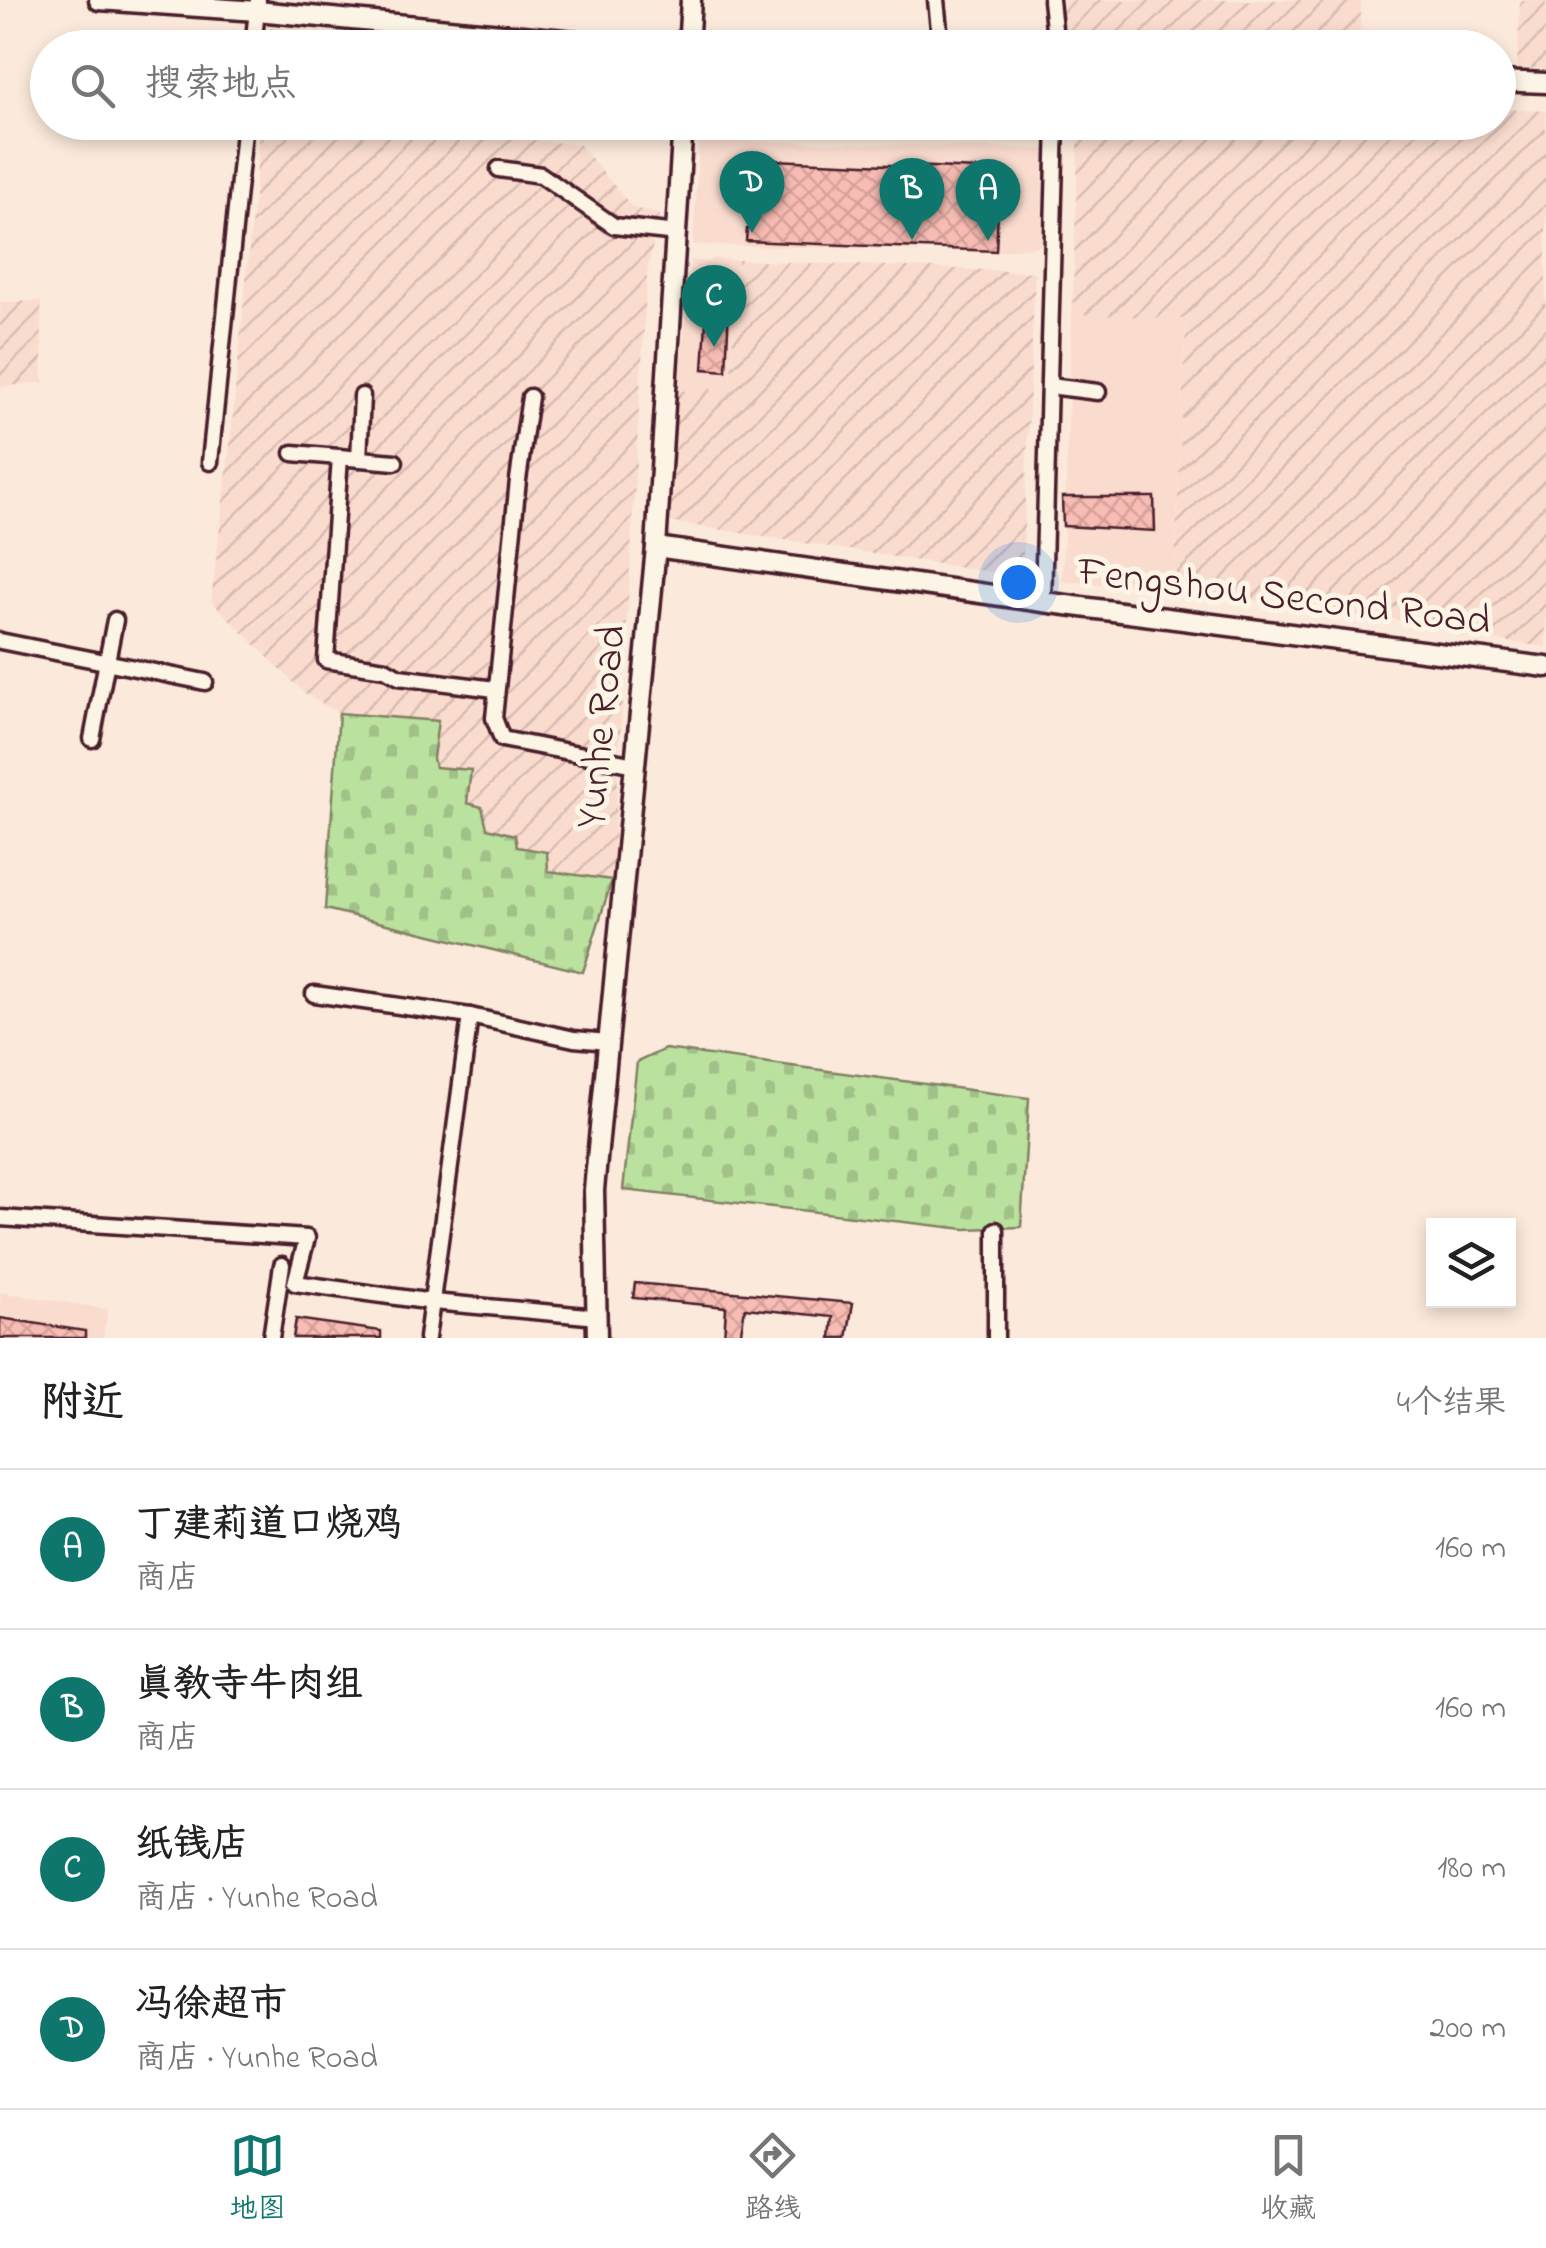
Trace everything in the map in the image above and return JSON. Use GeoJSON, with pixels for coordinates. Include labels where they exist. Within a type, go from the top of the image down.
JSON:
{"type":"FeatureCollection","features":[{"type":"Feature","properties":{"kind":"street"},"geometry":{"type":"LineString","coordinates":[[99,0],[257,5],[485,30]]}},
{"type":"Feature","properties":{"kind":"street"},"geometry":{"type":"LineString","coordinates":[[689,30],[691,0]]}},
{"type":"Feature","properties":{"kind":"street"},"geometry":{"type":"LineString","coordinates":[[936,0],[939,30]]}},
{"type":"Feature","properties":{"kind":"street"},"geometry":{"type":"LineString","coordinates":[[1050,0],[1054,30]]}},
{"type":"Feature","properties":{"kind":"street"},"geometry":{"type":"LineString","coordinates":[[255,30],[257,5]]}},
{"type":"Feature","properties":{"kind":"street"},"geometry":{"type":"LineString","coordinates":[[1516,82],[1546,83]]}},
{"type":"Feature","properties":{"kind":"street"},"geometry":{"type":"LineString","coordinates":[[210,462],[243,140]]}},
{"type":"Feature","properties":{"kind":"street","name":"Yunhe Road"},"geometry":{"type":"LineString","coordinates":[[597,1338],[594,1190],[656,547],[683,140]]}},
{"type":"Feature","properties":{"kind":"street"},"geometry":{"type":"LineString","coordinates":[[1042,602],[1055,140]]}},
{"type":"Feature","properties":{"kind":"street"},"geometry":{"type":"LineString","coordinates":[[499,169],[541,174],[614,226],[676,234]]}},
{"type":"Feature","properties":{"kind":"street"},"geometry":{"type":"LineString","coordinates":[[1048,386],[1098,392]]}},
{"type":"Feature","properties":{"kind":"street"},"geometry":{"type":"LineString","coordinates":[[359,459],[362,396]]}},
{"type":"Feature","properties":{"kind":"street"},"geometry":{"type":"LineString","coordinates":[[530,398],[494,718],[502,739],[635,765]]}},
{"type":"Feature","properties":{"kind":"street"},"geometry":{"type":"LineString","coordinates":[[293,454],[395,462]]}},
{"type":"Feature","properties":{"kind":"street"},"geometry":{"type":"LineString","coordinates":[[340,457],[326,660],[385,669],[399,676],[495,689]]}},
{"type":"Feature","properties":{"kind":"street","name":"Fengshou Second Road"},"geometry":{"type":"LineString","coordinates":[[656,547],[1546,667]]}},
{"type":"Feature","properties":{"kind":"street"},"geometry":{"type":"LineString","coordinates":[[92,739],[115,620]]}},
{"type":"Feature","properties":{"kind":"street"},"geometry":{"type":"LineString","coordinates":[[0,641],[205,682]]}},
{"type":"Feature","properties":{"kind":"street"},"geometry":{"type":"LineString","coordinates":[[314,994],[470,1016],[574,1039],[608,1042]]}},
{"type":"Feature","properties":{"kind":"street"},"geometry":{"type":"LineString","coordinates":[[427,1338],[470,1016]]}},
{"type":"Feature","properties":{"kind":"street"},"geometry":{"type":"LineString","coordinates":[[0,1218],[307,1238],[296,1283],[433,1302],[598,1317]]}},
{"type":"Feature","properties":{"kind":"street"},"geometry":{"type":"LineString","coordinates":[[996,1230],[996,1338]]}},
{"type":"Feature","properties":{"kind":"street"},"geometry":{"type":"LineString","coordinates":[[271,1338],[282,1265]]}},
{"type":"Feature","properties":{"kind":"shaded area"},"geometry":{"type":"Polygon","coordinates":[[[1064,0],[1361,0],[1360,30],[1062,30],[1064,0]]]}},
{"type":"Feature","properties":{"kind":"shaded area"},"geometry":{"type":"Polygon","coordinates":[[[1520,0],[1546,0],[1546,69],[1517,68],[1520,0]]]}},
{"type":"Feature","properties":{"kind":"shaded area"},"geometry":{"type":"Polygon","coordinates":[[[1516,110],[1546,111],[1546,647],[1462,636],[1460,627],[1324,612],[1174,587],[1186,319],[1072,314],[1078,140],[1516,140],[1516,110]]]}},
{"type":"Feature","properties":{"kind":"shaded area"},"geometry":{"type":"Polygon","coordinates":[[[259,140],[532,140],[580,145],[633,208],[659,214],[647,275],[612,880],[547,871],[517,847],[515,835],[487,829],[435,767],[438,721],[339,713],[305,694],[211,601],[259,140]]]}},
{"type":"Feature","properties":{"kind":"shaded area"},"geometry":{"type":"Polygon","coordinates":[[[699,140],[1044,149],[1041,246],[1002,251],[693,245],[699,140]]]}},
{"type":"Feature","properties":{"kind":"shaded area"},"geometry":{"type":"Polygon","coordinates":[[[691,260],[738,260],[730,388],[678,391],[691,260]]]}},
{"type":"Feature","properties":{"kind":"shaded area"},"geometry":{"type":"Polygon","coordinates":[[[738,260],[1035,272],[1022,577],[670,522],[678,391],[730,388],[738,260]]]}},
{"type":"Feature","properties":{"kind":"shaded area"},"geometry":{"type":"Polygon","coordinates":[[[41,301],[43,382],[0,387],[0,302],[41,301]]]}},
{"type":"Feature","properties":{"kind":"shaded area"},"geometry":{"type":"Polygon","coordinates":[[[1072,314],[1186,318],[1174,587],[1062,582],[1072,314]]]}},
{"type":"Feature","properties":{"kind":"shaded area"},"geometry":{"type":"Polygon","coordinates":[[[0,1292],[108,1309],[103,1338],[0,1338],[0,1292]]]}},
{"type":"Feature","properties":{"kind":"green space"},"geometry":{"type":"Polygon","coordinates":[[[339,713],[438,721],[435,767],[471,770],[467,803],[482,807],[487,828],[515,835],[517,847],[547,852],[548,871],[612,880],[583,972],[325,909],[339,713]]]}},
{"type":"Feature","properties":{"kind":"green space"},"geometry":{"type":"Polygon","coordinates":[[[665,1049],[1029,1098],[1021,1227],[965,1229],[623,1190],[637,1062],[665,1049]]]}},
{"type":"Feature","properties":{"kind":"building"},"geometry":{"type":"Polygon","coordinates":[[[749,159],[1000,170],[996,251],[746,241],[753,171],[748,171],[749,159]]]}},
{"type":"Feature","properties":{"kind":"building"},"geometry":{"type":"Polygon","coordinates":[[[707,307],[729,308],[726,371],[703,369],[707,307]]]}},
{"type":"Feature","properties":{"kind":"building"},"geometry":{"type":"Polygon","coordinates":[[[1062,497],[1154,497],[1155,531],[1063,526],[1062,497]]]}},
{"type":"Feature","properties":{"kind":"building"},"geometry":{"type":"Polygon","coordinates":[[[635,1283],[853,1303],[847,1338],[831,1338],[833,1317],[745,1308],[740,1338],[724,1338],[726,1307],[633,1298],[635,1283]]]}},
{"type":"Feature","properties":{"kind":"building"},"geometry":{"type":"Polygon","coordinates":[[[0,1318],[85,1331],[85,1338],[0,1338],[0,1318]]]}},
{"type":"Feature","properties":{"kind":"building"},"geometry":{"type":"Polygon","coordinates":[[[296,1319],[381,1331],[381,1338],[293,1338],[296,1319]]]}},
{"type":"Feature","properties":{"kind":"place","name":"冯徐超市"},"geometry":{"type":"Point","coordinates":[752,233]}},
{"type":"Feature","properties":{"kind":"place","name":"真教寺牛肉组"},"geometry":{"type":"Point","coordinates":[912,240]}},
{"type":"Feature","properties":{"kind":"place","name":"丁建莉道口烧鸡"},"geometry":{"type":"Point","coordinates":[988,241]}},
{"type":"Feature","properties":{"kind":"place","name":"纸钱店"},"geometry":{"type":"Point","coordinates":[714,347]}}]}
